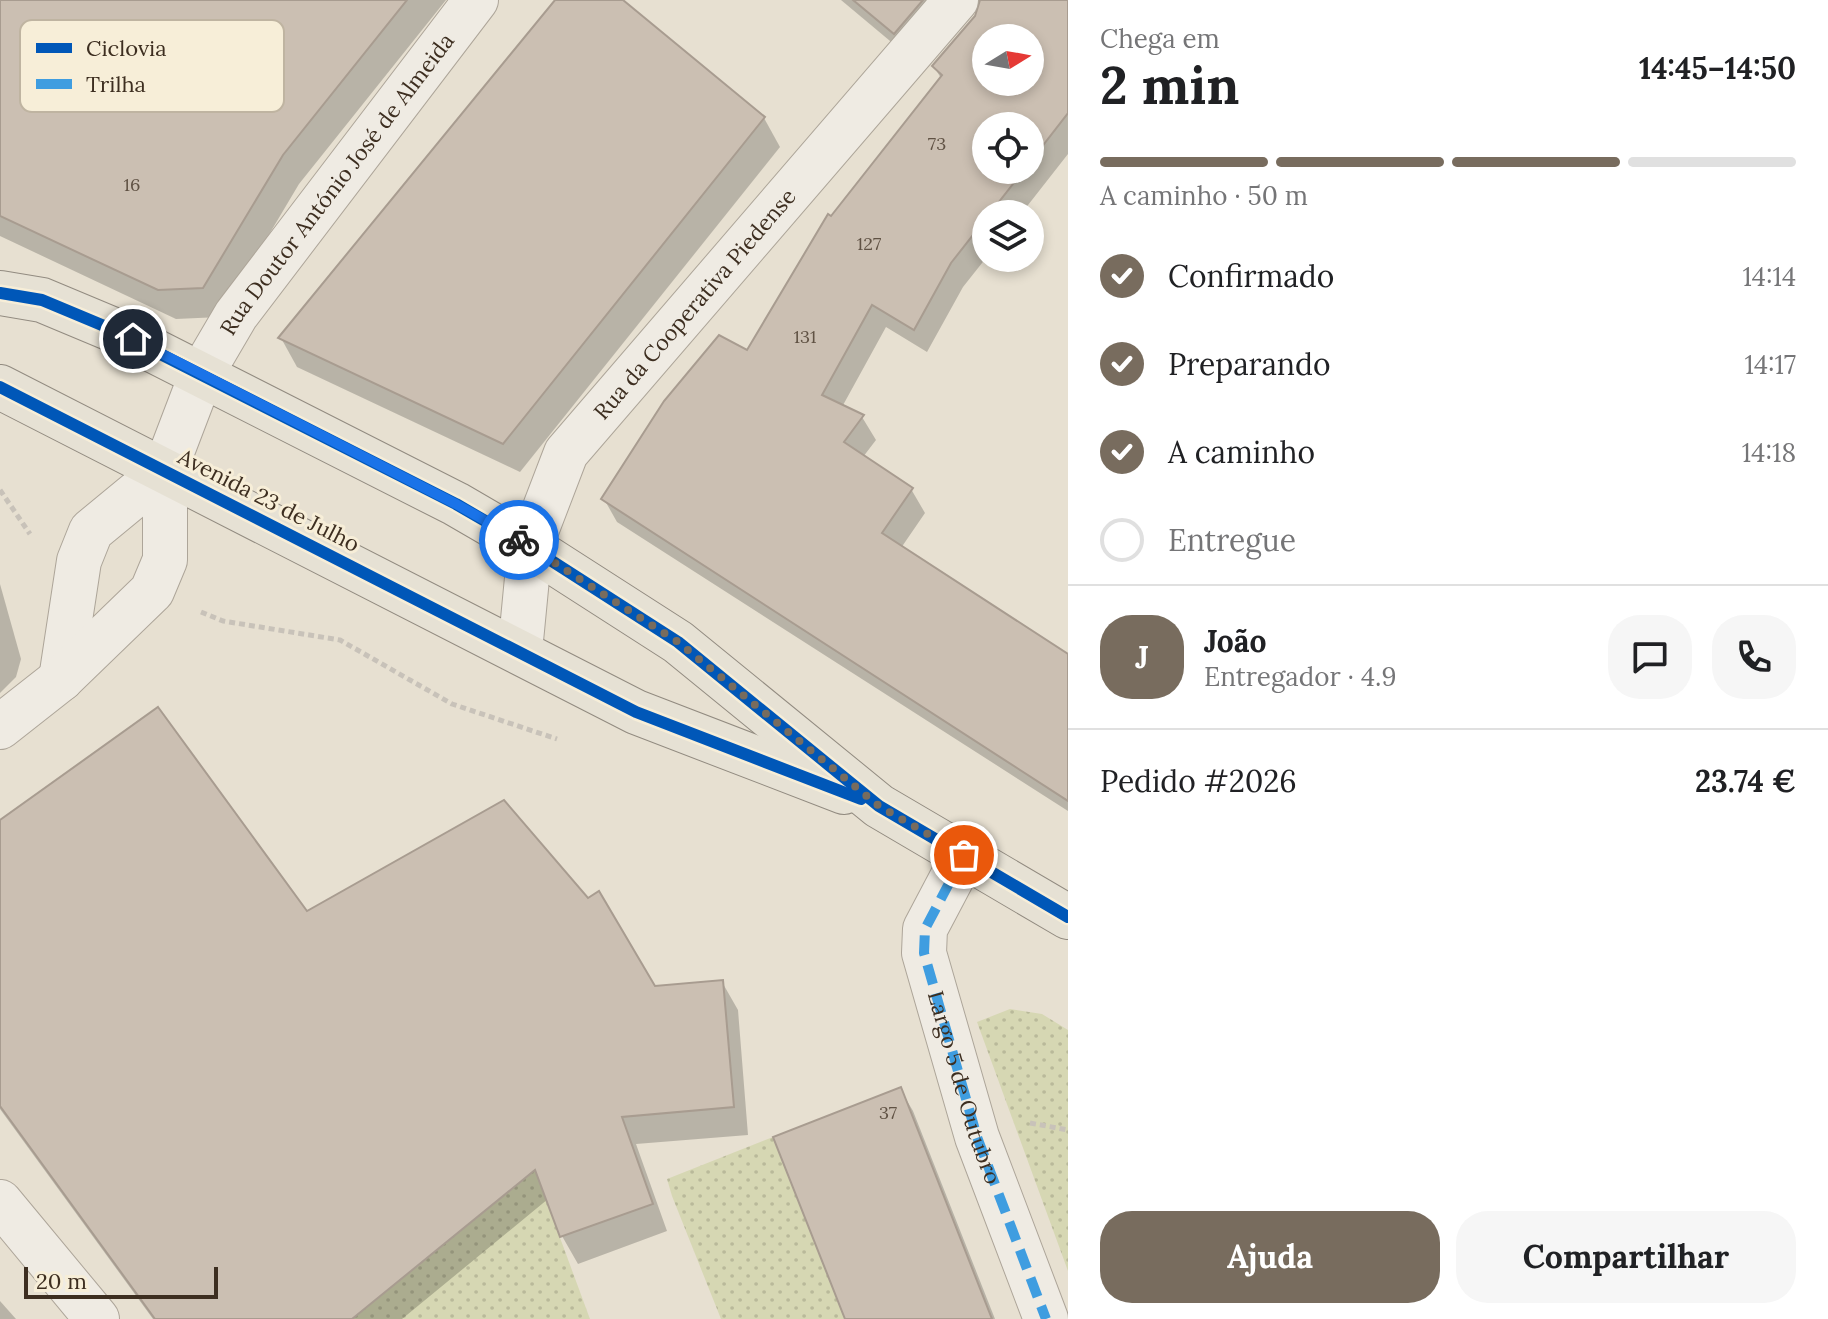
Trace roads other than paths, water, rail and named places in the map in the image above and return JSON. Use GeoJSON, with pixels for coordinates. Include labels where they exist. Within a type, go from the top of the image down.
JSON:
{"type":"FeatureCollection","features":[{"type":"Feature","properties":{"kind":"main road"},"geometry":{"type":"LineString","coordinates":[[0,293],[42,300],[202,373],[456,504],[530,547],[678,642],[879,806]]}},
{"type":"Feature","properties":{"kind":"main road","name":"Avenida 23 de Julho"},"geometry":{"type":"LineString","coordinates":[[0,387],[520,651]]}},
{"type":"Feature","properties":{"kind":"main road"},"geometry":{"type":"LineString","coordinates":[[520,651],[636,712],[879,806],[1068,917]]}},
{"type":"Feature","properties":{"kind":"street","name":"Rua Doutor António José de Almeida"},"geometry":{"type":"LineString","coordinates":[[165,470],[202,373],[236,315],[476,0]]}},
{"type":"Feature","properties":{"kind":"street","name":"Rua da Cooperativa Piedense"},"geometry":{"type":"LineString","coordinates":[[520,651],[530,547],[566,453],[956,0]]}},
{"type":"Feature","properties":{"kind":"street"},"geometry":{"type":"LineString","coordinates":[[61,679],[79,561],[91,531],[165,470]]}},
{"type":"Feature","properties":{"kind":"street"},"geometry":{"type":"LineString","coordinates":[[0,727],[61,679],[152,591],[165,560],[165,470]]}},
{"type":"Feature","properties":{"kind":"street","name":"Largo 5 de Outubro"},"geometry":{"type":"LineString","coordinates":[[964,855],[925,929],[924,953],[977,1137],[1046,1319]]}},
{"type":"Feature","properties":{"kind":"street"},"geometry":{"type":"LineString","coordinates":[[0,1202],[97,1319]]}}]}
